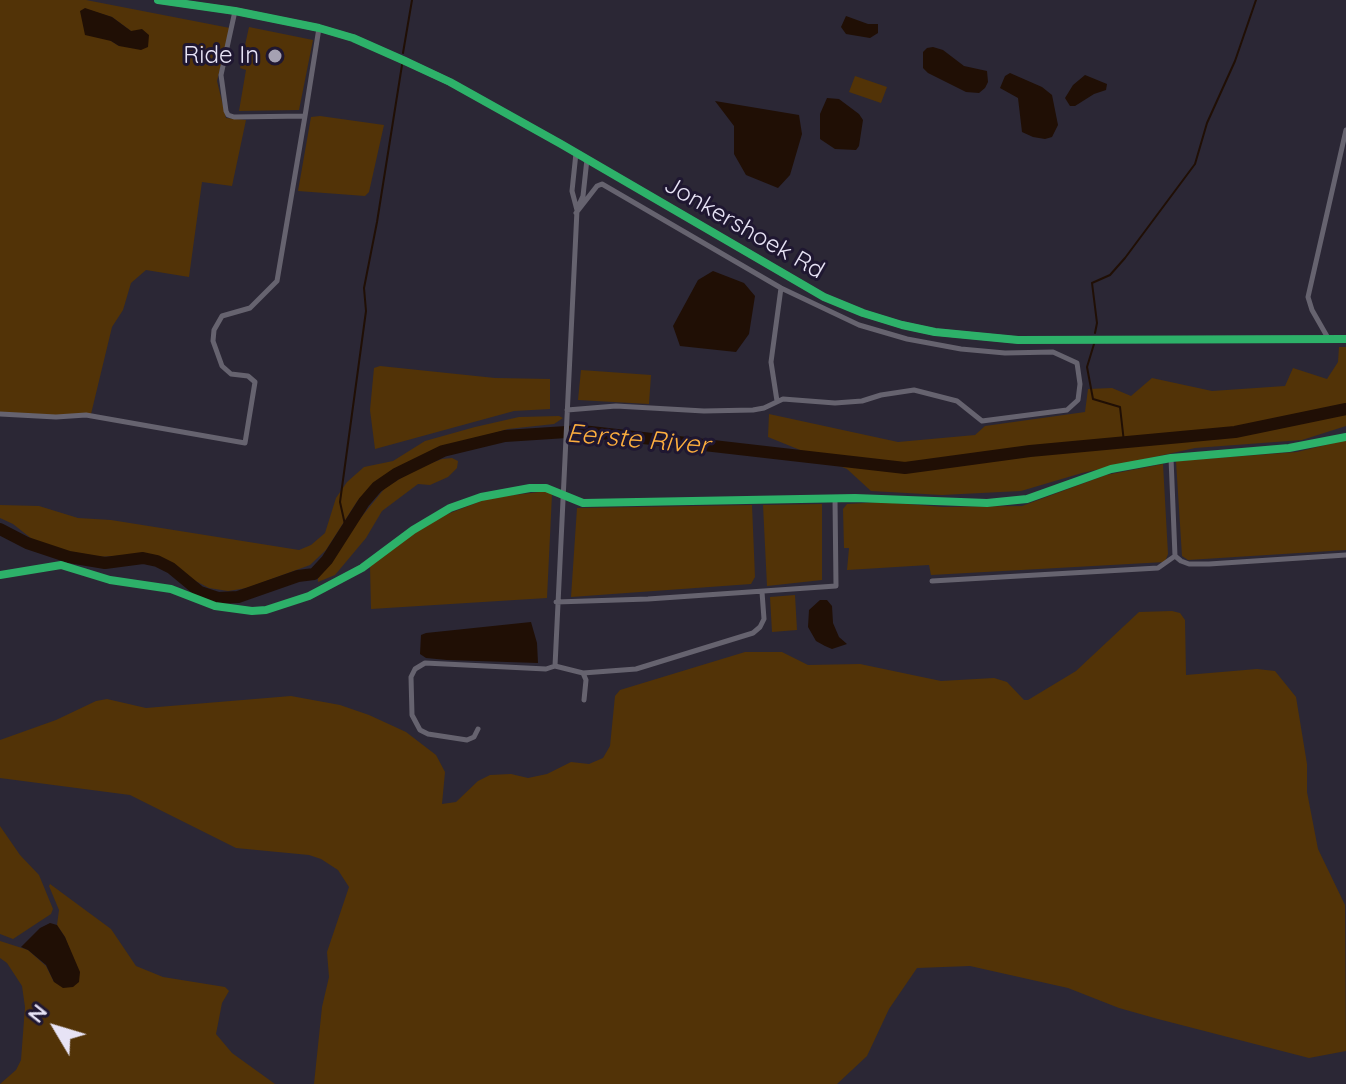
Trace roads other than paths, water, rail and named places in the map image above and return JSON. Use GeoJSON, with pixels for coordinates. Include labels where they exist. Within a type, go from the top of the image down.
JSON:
{"type":"FeatureCollection","features":[{"type":"Feature","properties":{"kind":"street","name":"Jonkershoek Rd"},"geometry":{"type":"LineString","coordinates":[[158,0],[235,11],[353,38],[450,82],[824,297],[902,325],[935,332],[1018,340],[1346,339]]}},
{"type":"Feature","properties":{"kind":"street"},"geometry":{"type":"LineString","coordinates":[[235,11],[222,67],[221,84],[228,115],[259,118],[305,116]]}},
{"type":"Feature","properties":{"kind":"street"},"geometry":{"type":"LineString","coordinates":[[0,414],[86,415],[245,443],[255,382],[248,376],[231,374],[222,366],[213,341],[214,330],[222,316],[250,308],[277,281],[283,261],[319,28]]}},
{"type":"Feature","properties":{"kind":"street"},"geometry":{"type":"LineString","coordinates":[[1328,338],[1308,297],[1346,130]]}},
{"type":"Feature","properties":{"kind":"street"},"geometry":{"type":"LineString","coordinates":[[555,666],[576,211],[572,193],[576,152]]}},
{"type":"Feature","properties":{"kind":"street"},"geometry":{"type":"LineString","coordinates":[[576,211],[583,196],[587,159]]}},
{"type":"Feature","properties":{"kind":"street"},"geometry":{"type":"LineString","coordinates":[[567,410],[616,406],[704,411],[753,410],[768,407],[777,401],[844,403],[914,390],[957,401],[982,421],[1067,410],[1078,400],[1080,384],[1077,363],[1053,352],[981,351],[907,339],[859,325],[781,288],[605,185],[599,184],[576,211]]}},
{"type":"Feature","properties":{"kind":"street"},"geometry":{"type":"LineString","coordinates":[[777,401],[771,362],[781,288]]}},
{"type":"Feature","properties":{"kind":"street"},"geometry":{"type":"LineString","coordinates":[[0,575],[61,565],[110,580],[171,589],[215,606],[266,610],[309,596],[362,568],[413,530],[460,504],[535,487],[562,493],[583,503],[884,498],[955,503],[1019,500],[1111,469],[1171,458],[1289,448],[1346,437]]}},
{"type":"Feature","properties":{"kind":"street"},"geometry":{"type":"LineString","coordinates":[[1171,458],[1175,556]]}},
{"type":"Feature","properties":{"kind":"street"},"geometry":{"type":"LineString","coordinates":[[556,602],[836,586],[835,499]]}},
{"type":"Feature","properties":{"kind":"street"},"geometry":{"type":"LineString","coordinates":[[1175,556],[1195,565],[1346,555]]}},
{"type":"Feature","properties":{"kind":"street"},"geometry":{"type":"LineString","coordinates":[[932,581],[1158,568],[1175,556]]}},
{"type":"Feature","properties":{"kind":"street"},"geometry":{"type":"LineString","coordinates":[[478,729],[474,737],[467,740],[420,730],[412,715],[411,677],[415,669],[425,663],[546,669],[555,666],[583,673],[636,669],[753,633],[764,619],[762,592]]}},
{"type":"Feature","properties":{"kind":"street"},"geometry":{"type":"LineString","coordinates":[[583,673],[586,680],[584,700]]}},
{"type":"Feature","properties":{"kind":"waterway"},"geometry":{"type":"LineString","coordinates":[[403,53],[412,0]]}},
{"type":"Feature","properties":{"kind":"waterway"},"geometry":{"type":"LineString","coordinates":[[1095,333],[1097,323],[1092,283],[1110,275],[1125,258],[1195,164],[1207,123],[1235,61],[1256,0]]}},
{"type":"Feature","properties":{"kind":"waterway"},"geometry":{"type":"LineString","coordinates":[[346,529],[340,502],[366,311],[364,288],[402,65]]}},
{"type":"Feature","properties":{"kind":"waterway"},"geometry":{"type":"LineString","coordinates":[[1094,344],[1087,367],[1093,399],[1120,407],[1124,442]]}},
{"type":"Feature","properties":{"kind":"waterway","name":"Eerste River"},"geometry":{"type":"LineString","coordinates":[[0,529],[27,543],[69,557],[105,563],[143,558],[157,561],[171,568],[200,592],[218,598],[238,597],[298,576],[314,574],[327,560],[364,502],[377,487],[396,474],[443,451],[505,436],[582,431],[905,468],[1030,451],[1235,432],[1346,409]]}},
{"type":"Feature","properties":{"kind":"place","name":"Ride In"},"geometry":{"type":"Point","coordinates":[275,56]}}]}
